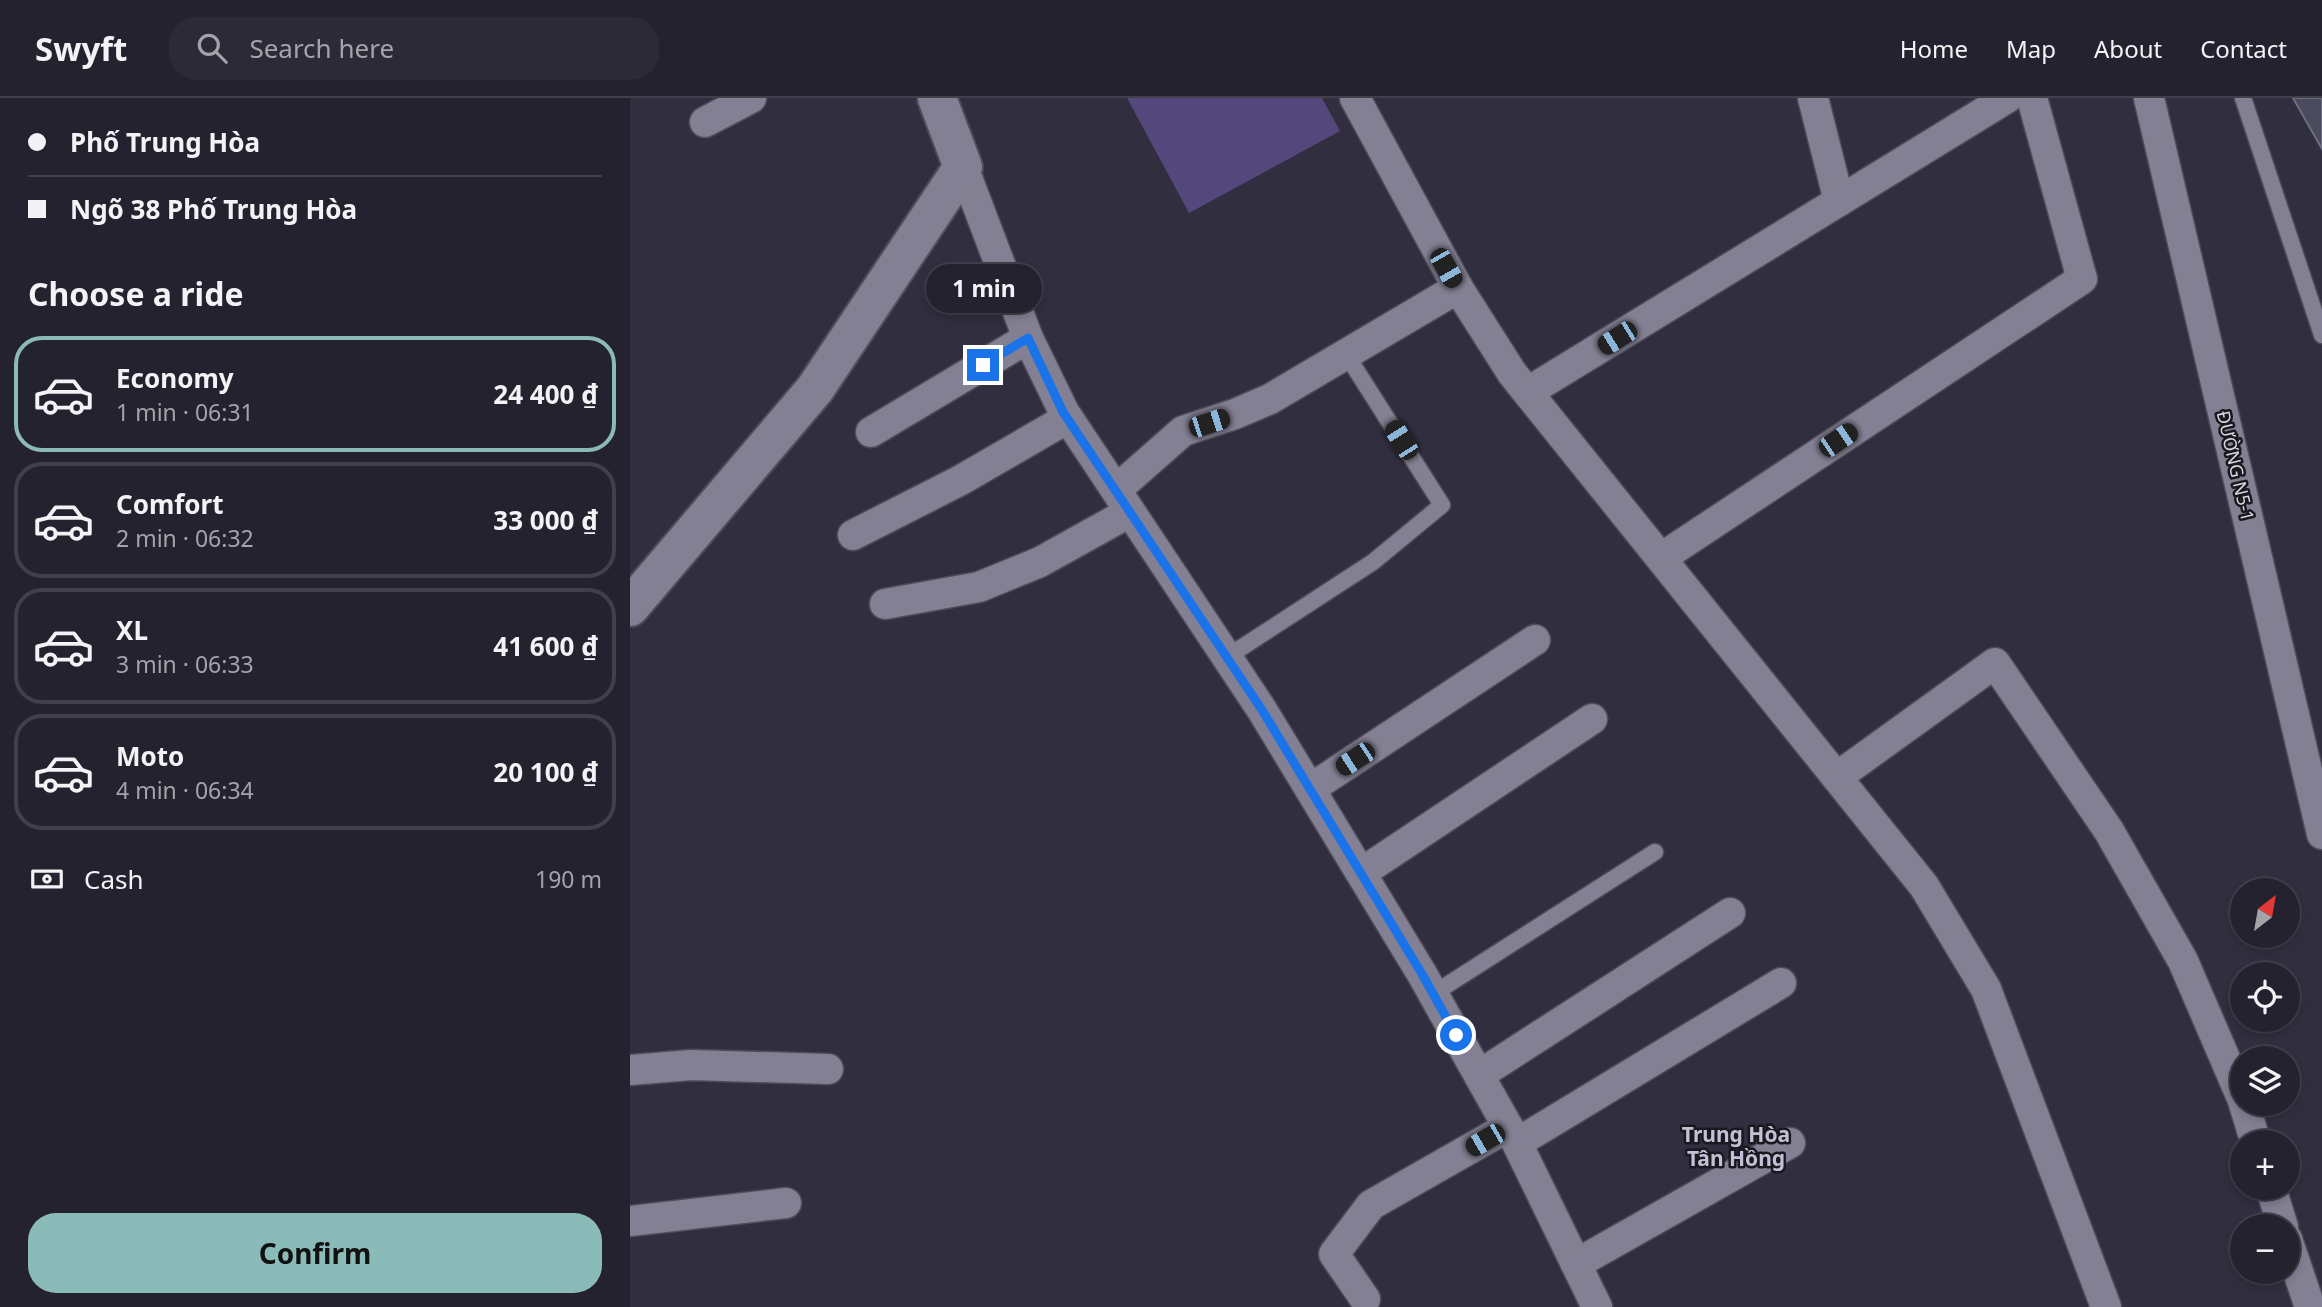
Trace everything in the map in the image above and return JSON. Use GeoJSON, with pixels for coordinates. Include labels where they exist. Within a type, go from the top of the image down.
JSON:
{"type":"FeatureCollection","features":[{"type":"Feature","properties":{"kind":"street"},"geometry":{"type":"LineString","coordinates":[[705,122],[751,98]]}},
{"type":"Feature","properties":{"kind":"street"},"geometry":{"type":"LineString","coordinates":[[937,98],[1028,338],[1068,418],[1227,657],[1361,873],[1512,1135],[1597,1307]]}},
{"type":"Feature","properties":{"kind":"street"},"geometry":{"type":"LineString","coordinates":[[1355,98],[1458,289],[1512,373],[1924,886],[1986,989],[2106,1307]]}},
{"type":"Feature","properties":{"kind":"street"},"geometry":{"type":"LineString","coordinates":[[1813,98],[1839,201]]}},
{"type":"Feature","properties":{"kind":"street"},"geometry":{"type":"LineString","coordinates":[[1528,392],[2007,98]]}},
{"type":"Feature","properties":{"kind":"street"},"geometry":{"type":"LineString","coordinates":[[1661,558],[2082,279],[2032,98]]}},
{"type":"Feature","properties":{"kind":"street","name":"ĐƯỜNG N5-1"},"geometry":{"type":"LineString","coordinates":[[2149,98],[2322,834]]}},
{"type":"Feature","properties":{"kind":"street"},"geometry":{"type":"LineString","coordinates":[[630,607],[815,389],[963,167]]}},
{"type":"Feature","properties":{"kind":"street"},"geometry":{"type":"LineString","coordinates":[[885,604],[979,587],[1041,562],[1123,501],[1183,431],[1270,399],[1458,289]]}},
{"type":"Feature","properties":{"kind":"street"},"geometry":{"type":"LineString","coordinates":[[871,432],[1028,338]]}},
{"type":"Feature","properties":{"kind":"street"},"geometry":{"type":"LineString","coordinates":[[853,535],[961,480],[1068,418]]}},
{"type":"Feature","properties":{"kind":"street"},"geometry":{"type":"LineString","coordinates":[[1310,789],[1535,640]]}},
{"type":"Feature","properties":{"kind":"street"},"geometry":{"type":"LineString","coordinates":[[1837,777],[1995,663],[2109,831],[2183,961],[2230,1070]]}},
{"type":"Feature","properties":{"kind":"street"},"geometry":{"type":"LineString","coordinates":[[1361,873],[1592,719]]}},
{"type":"Feature","properties":{"kind":"street"},"geometry":{"type":"LineString","coordinates":[[1479,1075],[1730,913]]}},
{"type":"Feature","properties":{"kind":"street"},"geometry":{"type":"LineString","coordinates":[[1365,1299],[1334,1254],[1371,1205],[1512,1135],[1781,984]]}},
{"type":"Feature","properties":{"kind":"street"},"geometry":{"type":"LineString","coordinates":[[630,1070],[691,1065],[828,1069]]}},
{"type":"Feature","properties":{"kind":"street"},"geometry":{"type":"LineString","coordinates":[[1576,1264],[1790,1143]]}},
{"type":"Feature","properties":{"kind":"street"},"geometry":{"type":"LineString","coordinates":[[630,1222],[786,1203]]}},
{"type":"Feature","properties":{"kind":"street"},"geometry":{"type":"LineString","coordinates":[[2300,1277],[2310,1307]]}},
{"type":"Feature","properties":{"kind":"lane"},"geometry":{"type":"LineString","coordinates":[[2243,98],[2322,335]]}},
{"type":"Feature","properties":{"kind":"lane"},"geometry":{"type":"LineString","coordinates":[[1227,657],[1373,562],[1442,505],[1346,354]]}},
{"type":"Feature","properties":{"kind":"lane"},"geometry":{"type":"LineString","coordinates":[[1433,994],[1655,852]]}},
{"type":"Feature","properties":{"kind":"shaded area"},"geometry":{"type":"Polygon","coordinates":[[[1127,98],[1322,98],[1340,131],[1189,213],[1127,98]]]}},
{"type":"Feature","properties":{"kind":"building"},"geometry":{"type":"Polygon","coordinates":[[[2293,98],[2322,98],[2322,149],[2293,98]]]}},
{"type":"Feature","properties":{"kind":"district","name":"Trung Hòa Tân Hồng"},"geometry":{"type":"Point","coordinates":[1736,1147]}},
{"type":"Feature","properties":{"kind":"route"},"geometry":{"type":"LineString","coordinates":[[983,365],[1028,338],[1063,412],[1262,710],[1456,1035]]}}]}
